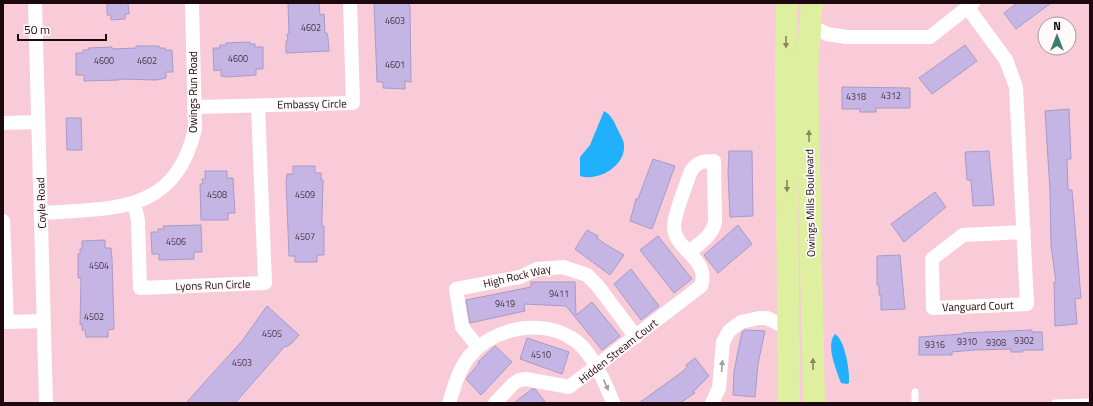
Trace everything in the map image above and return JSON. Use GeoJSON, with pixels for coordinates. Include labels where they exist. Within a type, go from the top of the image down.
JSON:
{"type":"FeatureCollection","features":[{"type":"Feature","properties":{"kind":"main road","name":"Owings Mills Boulevard"},"geometry":{"type":"LineString","coordinates":[[788,3],[786,63],[788,403]]}},
{"type":"Feature","properties":{"kind":"main road","name":"Owings Mills Boulevard"},"geometry":{"type":"LineString","coordinates":[[812,3],[809,25],[807,71],[814,403]]}},
{"type":"Feature","properties":{"kind":"street","name":"Coyle Road"},"geometry":{"type":"LineString","coordinates":[[35,3],[46,403]]}},
{"type":"Feature","properties":{"kind":"street","name":"Owings Run Road"},"geometry":{"type":"LineString","coordinates":[[41,213],[121,207],[149,196],[162,188],[174,177],[183,164],[191,147],[195,129],[192,3]]}},
{"type":"Feature","properties":{"kind":"street","name":"Embassy Circle"},"geometry":{"type":"LineString","coordinates":[[194,107],[353,103],[350,3]]}},
{"type":"Feature","properties":{"kind":"street"},"geometry":{"type":"LineString","coordinates":[[809,25],[827,34],[847,37],[930,37],[970,5]]}},
{"type":"Feature","properties":{"kind":"street","name":"Vanguard Court"},"geometry":{"type":"LineString","coordinates":[[970,5],[998,46],[1013,74],[1017,100],[1024,232],[1027,304],[934,308],[932,259],[964,235],[1024,232]]}},
{"type":"Feature","properties":{"kind":"street","name":"Lyons Run Circle"},"geometry":{"type":"LineString","coordinates":[[134,203],[138,221],[140,288],[265,283],[258,106]]}},
{"type":"Feature","properties":{"kind":"street"},"geometry":{"type":"LineString","coordinates":[[3,123],[38,122]]}},
{"type":"Feature","properties":{"kind":"street","name":"Hidden Stream Court"},"geometry":{"type":"LineString","coordinates":[[495,403],[519,380],[535,380],[562,387],[569,387],[596,368],[701,286],[703,274],[700,266],[688,252],[675,232],[675,222],[691,171],[696,163],[703,161],[714,161],[714,229],[711,234],[688,252]]}},
{"type":"Feature","properties":{"kind":"street"},"geometry":{"type":"LineString","coordinates":[[3,221],[5,322],[44,321]]}},
{"type":"Feature","properties":{"kind":"street","name":"High Rock Way"},"geometry":{"type":"LineString","coordinates":[[478,348],[462,327],[456,289],[520,277],[537,269],[551,267],[563,267],[587,275],[597,284],[636,336]]}},
{"type":"Feature","properties":{"kind":"street"},"geometry":{"type":"LineString","coordinates":[[712,403],[719,388],[723,342],[729,331],[741,322],[759,318],[767,318],[787,328]]}},
{"type":"Feature","properties":{"kind":"street"},"geometry":{"type":"LineString","coordinates":[[449,403],[459,373],[467,359],[478,348],[503,332],[532,327],[552,329],[577,341],[605,381],[613,403]]}},
{"type":"Feature","properties":{"kind":"lane"},"geometry":{"type":"LineString","coordinates":[[915,392],[915,403]]}},
{"type":"Feature","properties":{"kind":"lane"},"geometry":{"type":"LineString","coordinates":[[1055,403],[1090,402]]}},
{"type":"Feature","properties":{"kind":"water"},"geometry":{"type":"Polygon","coordinates":[[[604,111],[609,114],[615,123],[624,145],[623,153],[616,166],[610,171],[595,177],[580,176],[580,157],[590,145],[604,111]]]}},
{"type":"Feature","properties":{"kind":"water"},"geometry":{"type":"Polygon","coordinates":[[[835,334],[842,342],[848,364],[849,383],[847,384],[841,383],[831,351],[832,339],[835,334]]]}},
{"type":"Feature","properties":{"kind":"building"},"geometry":{"type":"Polygon","coordinates":[[[107,3],[128,3],[129,14],[125,14],[125,19],[111,20],[111,15],[107,15],[107,3]]]}},
{"type":"Feature","properties":{"kind":"building"},"geometry":{"type":"Polygon","coordinates":[[[288,3],[319,3],[320,15],[324,14],[325,33],[327,33],[329,51],[286,53],[286,41],[288,41],[287,34],[289,34],[288,3]]]}},
{"type":"Feature","properties":{"kind":"building"},"geometry":{"type":"Polygon","coordinates":[[[374,3],[409,3],[411,82],[405,81],[405,89],[383,88],[383,82],[377,82],[374,3]]]}},
{"type":"Feature","properties":{"kind":"building"},"geometry":{"type":"Polygon","coordinates":[[[1017,3],[1051,3],[1016,29],[1004,13],[1017,3]]]}},
{"type":"Feature","properties":{"kind":"building"},"geometry":{"type":"Polygon","coordinates":[[[250,42],[250,44],[255,44],[255,47],[263,47],[263,69],[256,69],[256,75],[228,77],[221,76],[221,70],[214,71],[213,48],[220,48],[220,45],[226,45],[226,43],[250,42]]]}},
{"type":"Feature","properties":{"kind":"building"},"geometry":{"type":"Polygon","coordinates":[[[965,45],[977,61],[932,94],[919,78],[965,45]]]}},
{"type":"Feature","properties":{"kind":"building"},"geometry":{"type":"Polygon","coordinates":[[[136,46],[159,46],[159,48],[165,48],[165,50],[172,50],[173,72],[166,72],[166,78],[156,80],[119,79],[84,81],[84,75],[76,75],[76,53],[83,53],[83,50],[89,50],[88,48],[136,48],[136,46]]]}},
{"type":"Feature","properties":{"kind":"building"},"geometry":{"type":"Polygon","coordinates":[[[842,87],[910,88],[910,108],[876,108],[876,112],[860,112],[860,109],[842,109],[842,87]]]}},
{"type":"Feature","properties":{"kind":"building"},"geometry":{"type":"Polygon","coordinates":[[[1069,109],[1071,159],[1067,159],[1068,190],[1072,190],[1081,298],[1075,299],[1077,324],[1055,326],[1054,282],[1056,282],[1051,245],[1050,191],[1045,111],[1069,109]]]}},
{"type":"Feature","properties":{"kind":"building"},"geometry":{"type":"Polygon","coordinates":[[[66,118],[81,118],[82,150],[67,150],[66,118]]]}},
{"type":"Feature","properties":{"kind":"building"},"geometry":{"type":"Polygon","coordinates":[[[729,151],[752,151],[753,216],[730,217],[728,173],[729,151]]]}},
{"type":"Feature","properties":{"kind":"building"},"geometry":{"type":"Polygon","coordinates":[[[989,151],[994,205],[973,206],[971,180],[967,180],[965,152],[989,151]]]}},
{"type":"Feature","properties":{"kind":"building"},"geometry":{"type":"Polygon","coordinates":[[[653,159],[675,166],[652,229],[630,221],[636,199],[638,199],[653,159]]]}},
{"type":"Feature","properties":{"kind":"building"},"geometry":{"type":"Polygon","coordinates":[[[293,166],[315,166],[315,173],[321,173],[321,180],[323,180],[322,226],[324,226],[324,255],[317,255],[317,262],[295,262],[295,256],[289,256],[286,181],[287,174],[293,174],[293,166]]]}},
{"type":"Feature","properties":{"kind":"building"},"geometry":{"type":"Polygon","coordinates":[[[205,171],[227,171],[227,178],[233,178],[235,213],[228,213],[228,220],[201,220],[200,184],[203,184],[202,179],[205,179],[205,171]]]}},
{"type":"Feature","properties":{"kind":"building"},"geometry":{"type":"Polygon","coordinates":[[[935,192],[946,207],[904,242],[891,224],[935,192]]]}},
{"type":"Feature","properties":{"kind":"building"},"geometry":{"type":"Polygon","coordinates":[[[201,225],[202,252],[194,252],[194,259],[159,260],[159,254],[152,254],[151,232],[158,232],[158,229],[164,229],[163,226],[201,225]]]}},
{"type":"Feature","properties":{"kind":"building"},"geometry":{"type":"Polygon","coordinates":[[[738,225],[752,244],[718,273],[704,255],[738,225]]]}},
{"type":"Feature","properties":{"kind":"building"},"geometry":{"type":"Polygon","coordinates":[[[587,230],[598,236],[597,238],[605,244],[624,255],[610,275],[575,249],[587,230]]]}},
{"type":"Feature","properties":{"kind":"building"},"geometry":{"type":"Polygon","coordinates":[[[658,236],[692,279],[674,293],[640,250],[658,236]]]}},
{"type":"Feature","properties":{"kind":"building"},"geometry":{"type":"Polygon","coordinates":[[[105,240],[105,248],[111,248],[114,329],[108,330],[108,337],[86,337],[85,330],[82,330],[82,324],[80,325],[81,278],[78,278],[78,254],[80,254],[80,249],[82,249],[82,241],[105,240]]]}},
{"type":"Feature","properties":{"kind":"building"},"geometry":{"type":"Polygon","coordinates":[[[900,255],[905,309],[881,310],[881,295],[879,295],[879,285],[877,285],[877,256],[900,255]]]}},
{"type":"Feature","properties":{"kind":"building"},"geometry":{"type":"Polygon","coordinates":[[[631,269],[659,306],[641,320],[614,284],[631,269]]]}},
{"type":"Feature","properties":{"kind":"building"},"geometry":{"type":"Polygon","coordinates":[[[531,282],[575,282],[576,315],[592,302],[620,336],[602,350],[566,306],[524,304],[525,311],[470,323],[466,300],[531,287],[531,282]]]}},
{"type":"Feature","properties":{"kind":"building"},"geometry":{"type":"Polygon","coordinates":[[[267,306],[299,335],[292,343],[286,347],[285,346],[235,403],[186,403],[242,341],[267,306]]]}},
{"type":"Feature","properties":{"kind":"building"},"geometry":{"type":"Polygon","coordinates":[[[745,330],[765,331],[758,364],[755,397],[733,395],[734,372],[742,332],[745,330]]]}},
{"type":"Feature","properties":{"kind":"building"},"geometry":{"type":"Polygon","coordinates":[[[1032,330],[1032,332],[1042,332],[1043,350],[1022,350],[1023,352],[1011,352],[1011,349],[974,350],[952,352],[952,355],[919,355],[919,337],[962,333],[1032,330]]]}},
{"type":"Feature","properties":{"kind":"building"},"geometry":{"type":"Polygon","coordinates":[[[527,338],[569,352],[562,374],[520,359],[527,338]]]}},
{"type":"Feature","properties":{"kind":"building"},"geometry":{"type":"Polygon","coordinates":[[[495,346],[512,362],[481,395],[466,379],[479,363],[478,362],[495,346]]]}},
{"type":"Feature","properties":{"kind":"building"},"geometry":{"type":"Polygon","coordinates":[[[695,358],[709,376],[693,392],[695,393],[680,403],[639,403],[682,372],[687,367],[686,365],[695,358]]]}},
{"type":"Feature","properties":{"kind":"building"},"geometry":{"type":"Polygon","coordinates":[[[532,389],[535,389],[546,403],[514,403],[532,389]]]}}]}
